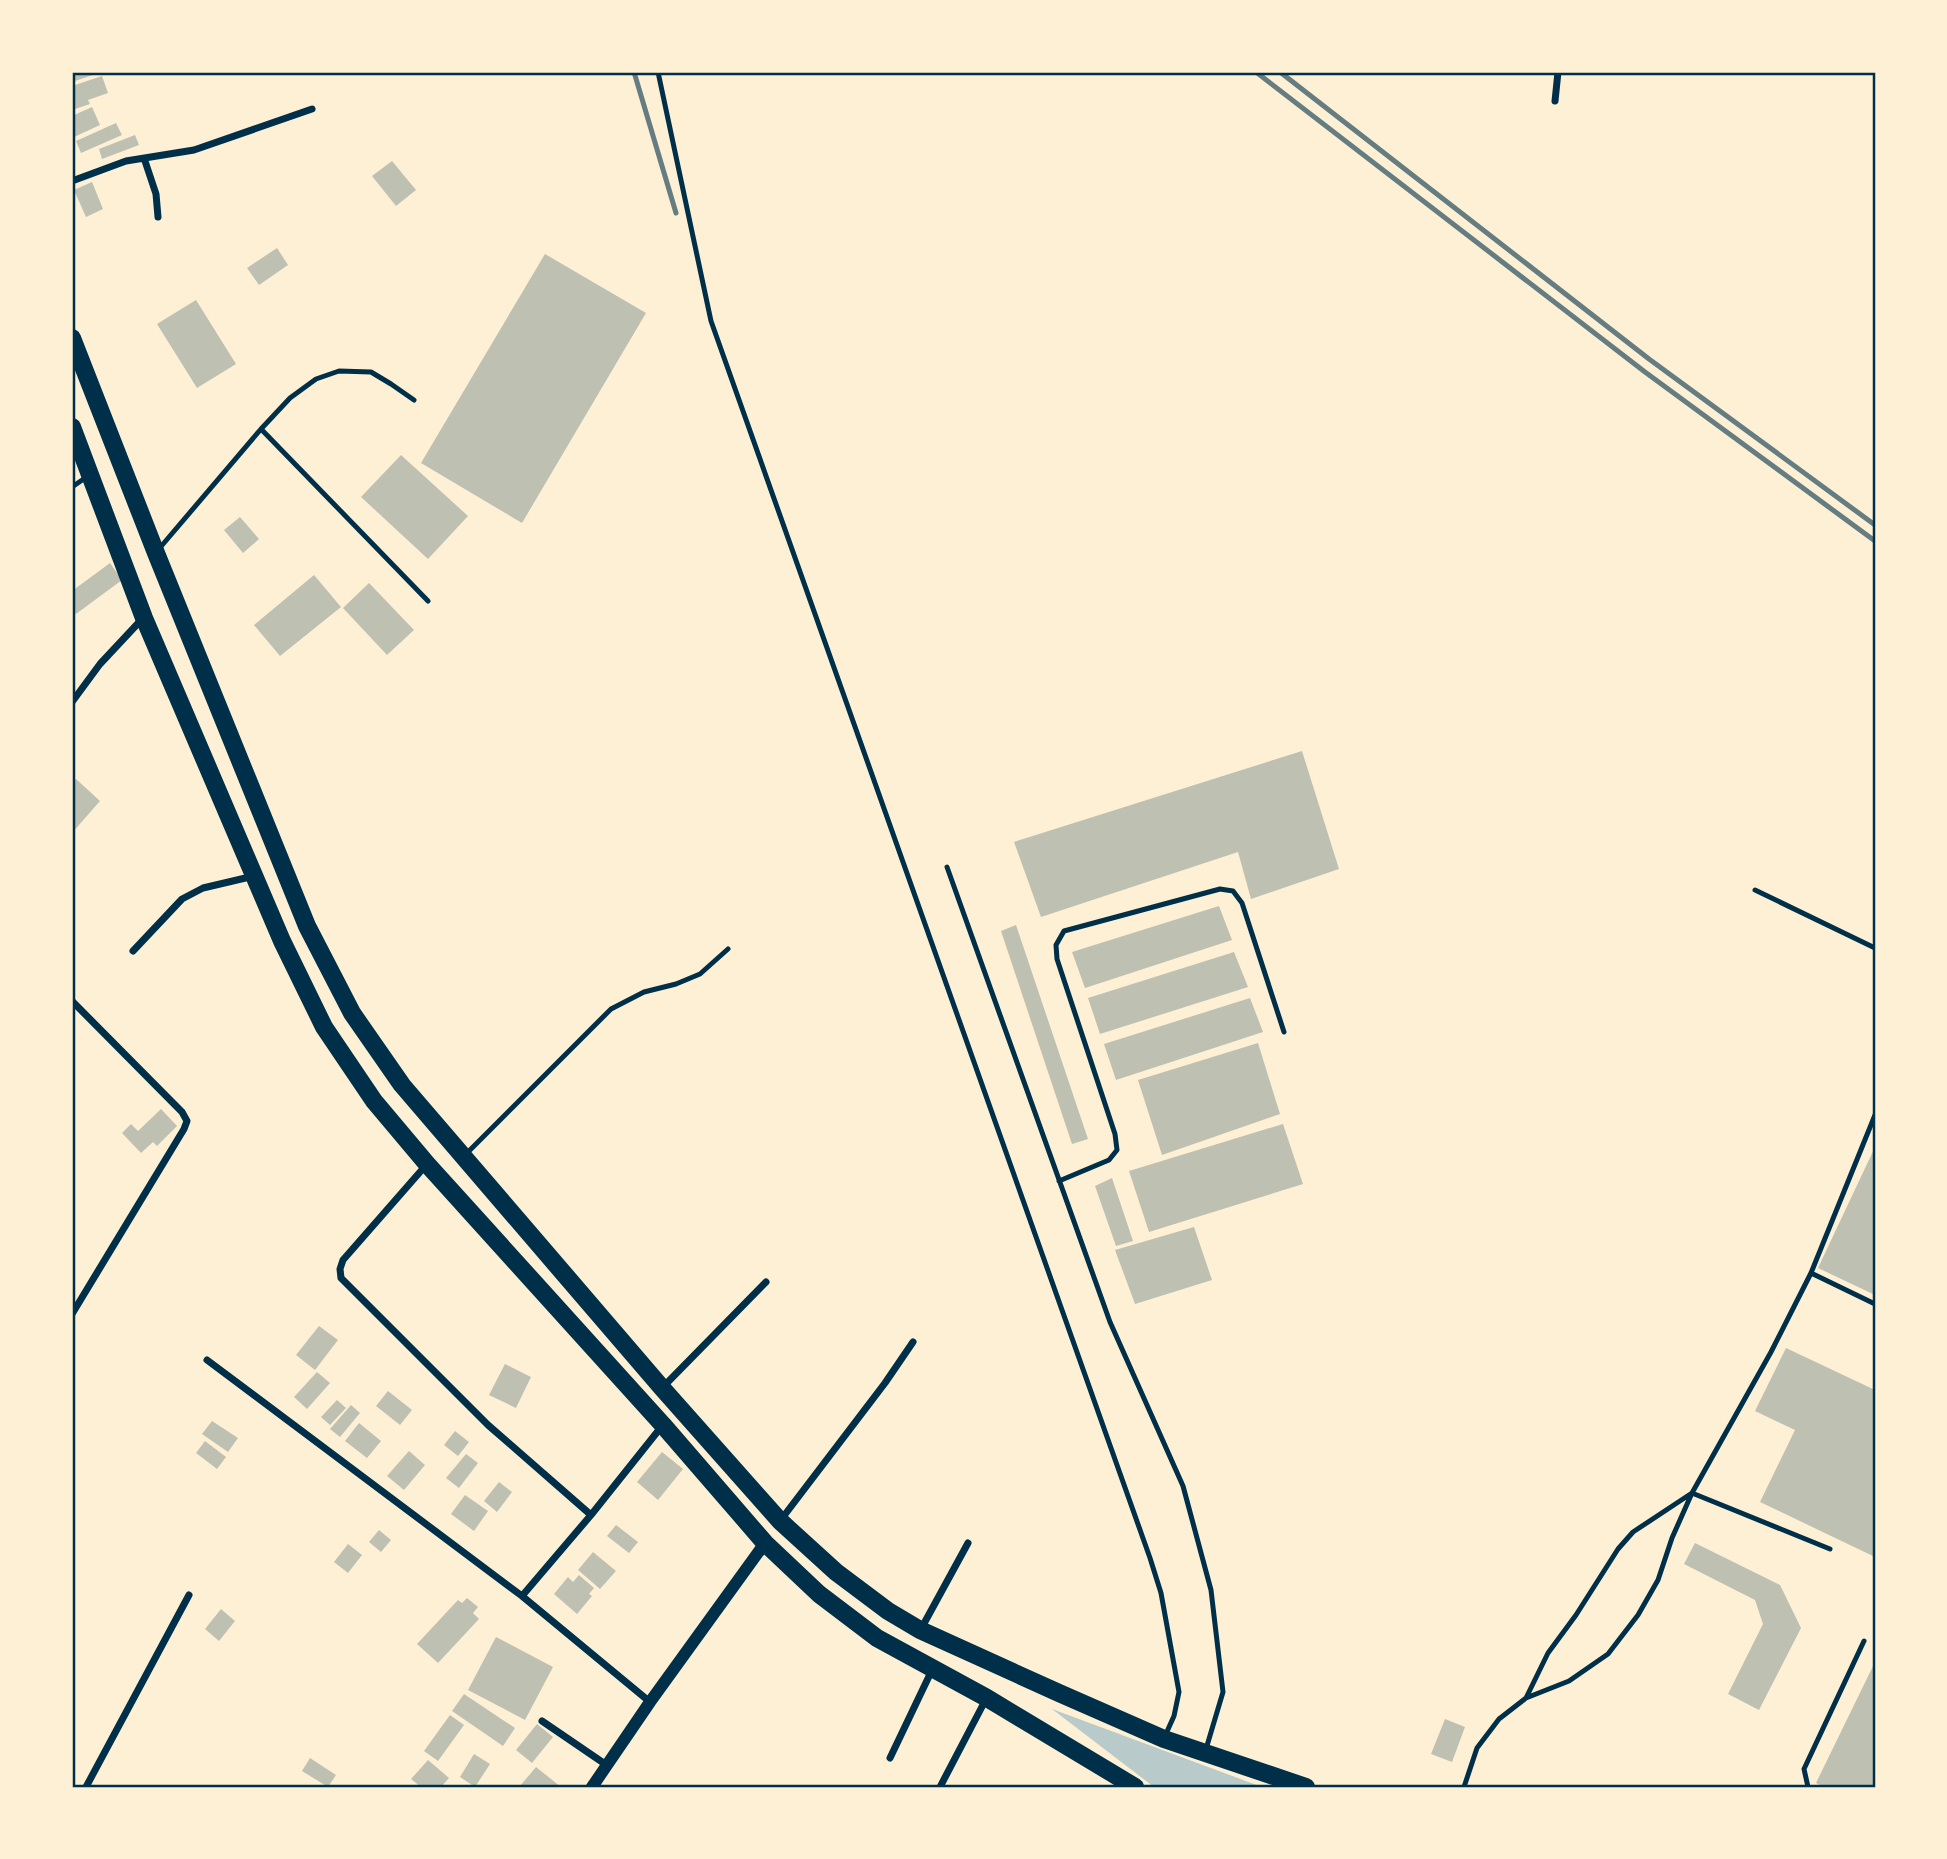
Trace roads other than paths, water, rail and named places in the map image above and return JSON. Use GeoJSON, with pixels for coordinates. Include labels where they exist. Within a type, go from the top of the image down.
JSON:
{"type":"FeatureCollection","features":[{"type":"Feature","properties":{"kind":"highway"},"geometry":{"type":"LineString","coordinates":[[72,338],[307,926],[352,1013],[401,1085],[780,1521],[836,1572],[888,1611],[920,1630],[1164,1739],[1301,1786]]}},
{"type":"Feature","properties":{"kind":"highway"},"geometry":{"type":"LineString","coordinates":[[72,429],[144,618],[282,941],[324,1027],[374,1101],[427,1164],[663,1425],[765,1544],[829,1602],[877,1638],[987,1698],[1135,1787]]}},
{"type":"Feature","properties":{"kind":"street"},"geometry":{"type":"LineString","coordinates":[[1555,101],[1558,72]]}},
{"type":"Feature","properties":{"kind":"street"},"geometry":{"type":"LineString","coordinates":[[72,181],[126,161],[194,150],[312,109]]}},
{"type":"Feature","properties":{"kind":"street"},"geometry":{"type":"LineString","coordinates":[[144,158],[156,194],[158,217]]}},
{"type":"Feature","properties":{"kind":"street"},"geometry":{"type":"LineString","coordinates":[[72,702],[100,664],[144,618]]}},
{"type":"Feature","properties":{"kind":"street"},"geometry":{"type":"LineString","coordinates":[[133,951],[182,899],[204,888],[255,876]]}},
{"type":"Feature","properties":{"kind":"street"},"geometry":{"type":"LineString","coordinates":[[72,1001],[182,1112],[187,1121],[72,1314]]}},
{"type":"Feature","properties":{"kind":"street"},"geometry":{"type":"LineString","coordinates":[[427,1164],[343,1260],[341,1278],[488,1425],[591,1515]]}},
{"type":"Feature","properties":{"kind":"street"},"geometry":{"type":"LineString","coordinates":[[662,1388],[766,1282]]}},
{"type":"Feature","properties":{"kind":"street"},"geometry":{"type":"LineString","coordinates":[[780,1521],[913,1342]]}},
{"type":"Feature","properties":{"kind":"street"},"geometry":{"type":"LineString","coordinates":[[207,1360],[522,1596],[650,1702]]}},
{"type":"Feature","properties":{"kind":"street"},"geometry":{"type":"LineString","coordinates":[[522,1596],[663,1425]]}},
{"type":"Feature","properties":{"kind":"street"},"geometry":{"type":"LineString","coordinates":[[920,1630],[968,1542]]}},
{"type":"Feature","properties":{"kind":"street"},"geometry":{"type":"LineString","coordinates":[[593,1787],[650,1702],[765,1544]]}},
{"type":"Feature","properties":{"kind":"street"},"geometry":{"type":"LineString","coordinates":[[86,1787],[189,1595]]}},
{"type":"Feature","properties":{"kind":"street"},"geometry":{"type":"LineString","coordinates":[[890,1758],[933,1670]]}},
{"type":"Feature","properties":{"kind":"street"},"geometry":{"type":"LineString","coordinates":[[940,1787],[987,1698]]}},
{"type":"Feature","properties":{"kind":"street"},"geometry":{"type":"LineString","coordinates":[[542,1721],[608,1766]]}},
{"type":"Feature","properties":{"kind":"lane"},"geometry":{"type":"LineString","coordinates":[[658,72],[711,321],[1161,1593],[1179,1692],[1174,1716],[1164,1739]]}},
{"type":"Feature","properties":{"kind":"lane"},"geometry":{"type":"LineString","coordinates":[[156,552],[261,429],[290,398],[316,379],[339,371],[371,372],[414,400]]}},
{"type":"Feature","properties":{"kind":"lane"},"geometry":{"type":"LineString","coordinates":[[261,429],[428,601]]}},
{"type":"Feature","properties":{"kind":"lane"},"geometry":{"type":"LineString","coordinates":[[72,487],[91,474]]}},
{"type":"Feature","properties":{"kind":"lane"},"geometry":{"type":"LineString","coordinates":[[947,867],[1110,1322],[1183,1486],[1211,1590],[1223,1692],[1205,1752]]}},
{"type":"Feature","properties":{"kind":"lane"},"geometry":{"type":"LineString","coordinates":[[1059,1181],[1109,1160],[1117,1150],[1115,1134],[1057,959],[1056,945],[1064,931],[1220,889],[1233,891],[1242,902],[1284,1032]]}},
{"type":"Feature","properties":{"kind":"lane"},"geometry":{"type":"LineString","coordinates":[[1755,890],[1875,948]]}},
{"type":"Feature","properties":{"kind":"lane"},"geometry":{"type":"LineString","coordinates":[[463,1158],[611,1009],[645,992],[700,974],[728,949]]}},
{"type":"Feature","properties":{"kind":"lane"},"geometry":{"type":"LineString","coordinates":[[1464,1787],[1477,1748],[1499,1719],[1526,1698],[1569,1681],[1608,1654],[1637,1615],[1658,1580],[1672,1538],[1692,1493],[1771,1352],[1811,1273],[1875,1115]]}},
{"type":"Feature","properties":{"kind":"lane"},"geometry":{"type":"LineString","coordinates":[[1811,1273],[1875,1304]]}},
{"type":"Feature","properties":{"kind":"lane"},"geometry":{"type":"LineString","coordinates":[[1692,1493],[1830,1549]]}},
{"type":"Feature","properties":{"kind":"lane"},"geometry":{"type":"LineString","coordinates":[[1526,1698],[1548,1653],[1618,1549],[1633,1532],[1692,1493]]}},
{"type":"Feature","properties":{"kind":"lane"},"geometry":{"type":"LineString","coordinates":[[1808,1787],[1804,1769],[1864,1641]]}},
{"type":"Feature","properties":{"kind":"railway"},"geometry":{"type":"LineString","coordinates":[[634,72],[676,213]]}},
{"type":"Feature","properties":{"kind":"railway"},"geometry":{"type":"LineString","coordinates":[[1256,72],[1645,372],[1875,541]]}},
{"type":"Feature","properties":{"kind":"railway"},"geometry":{"type":"LineString","coordinates":[[1280,72],[1649,359],[1875,525]]}}]}
